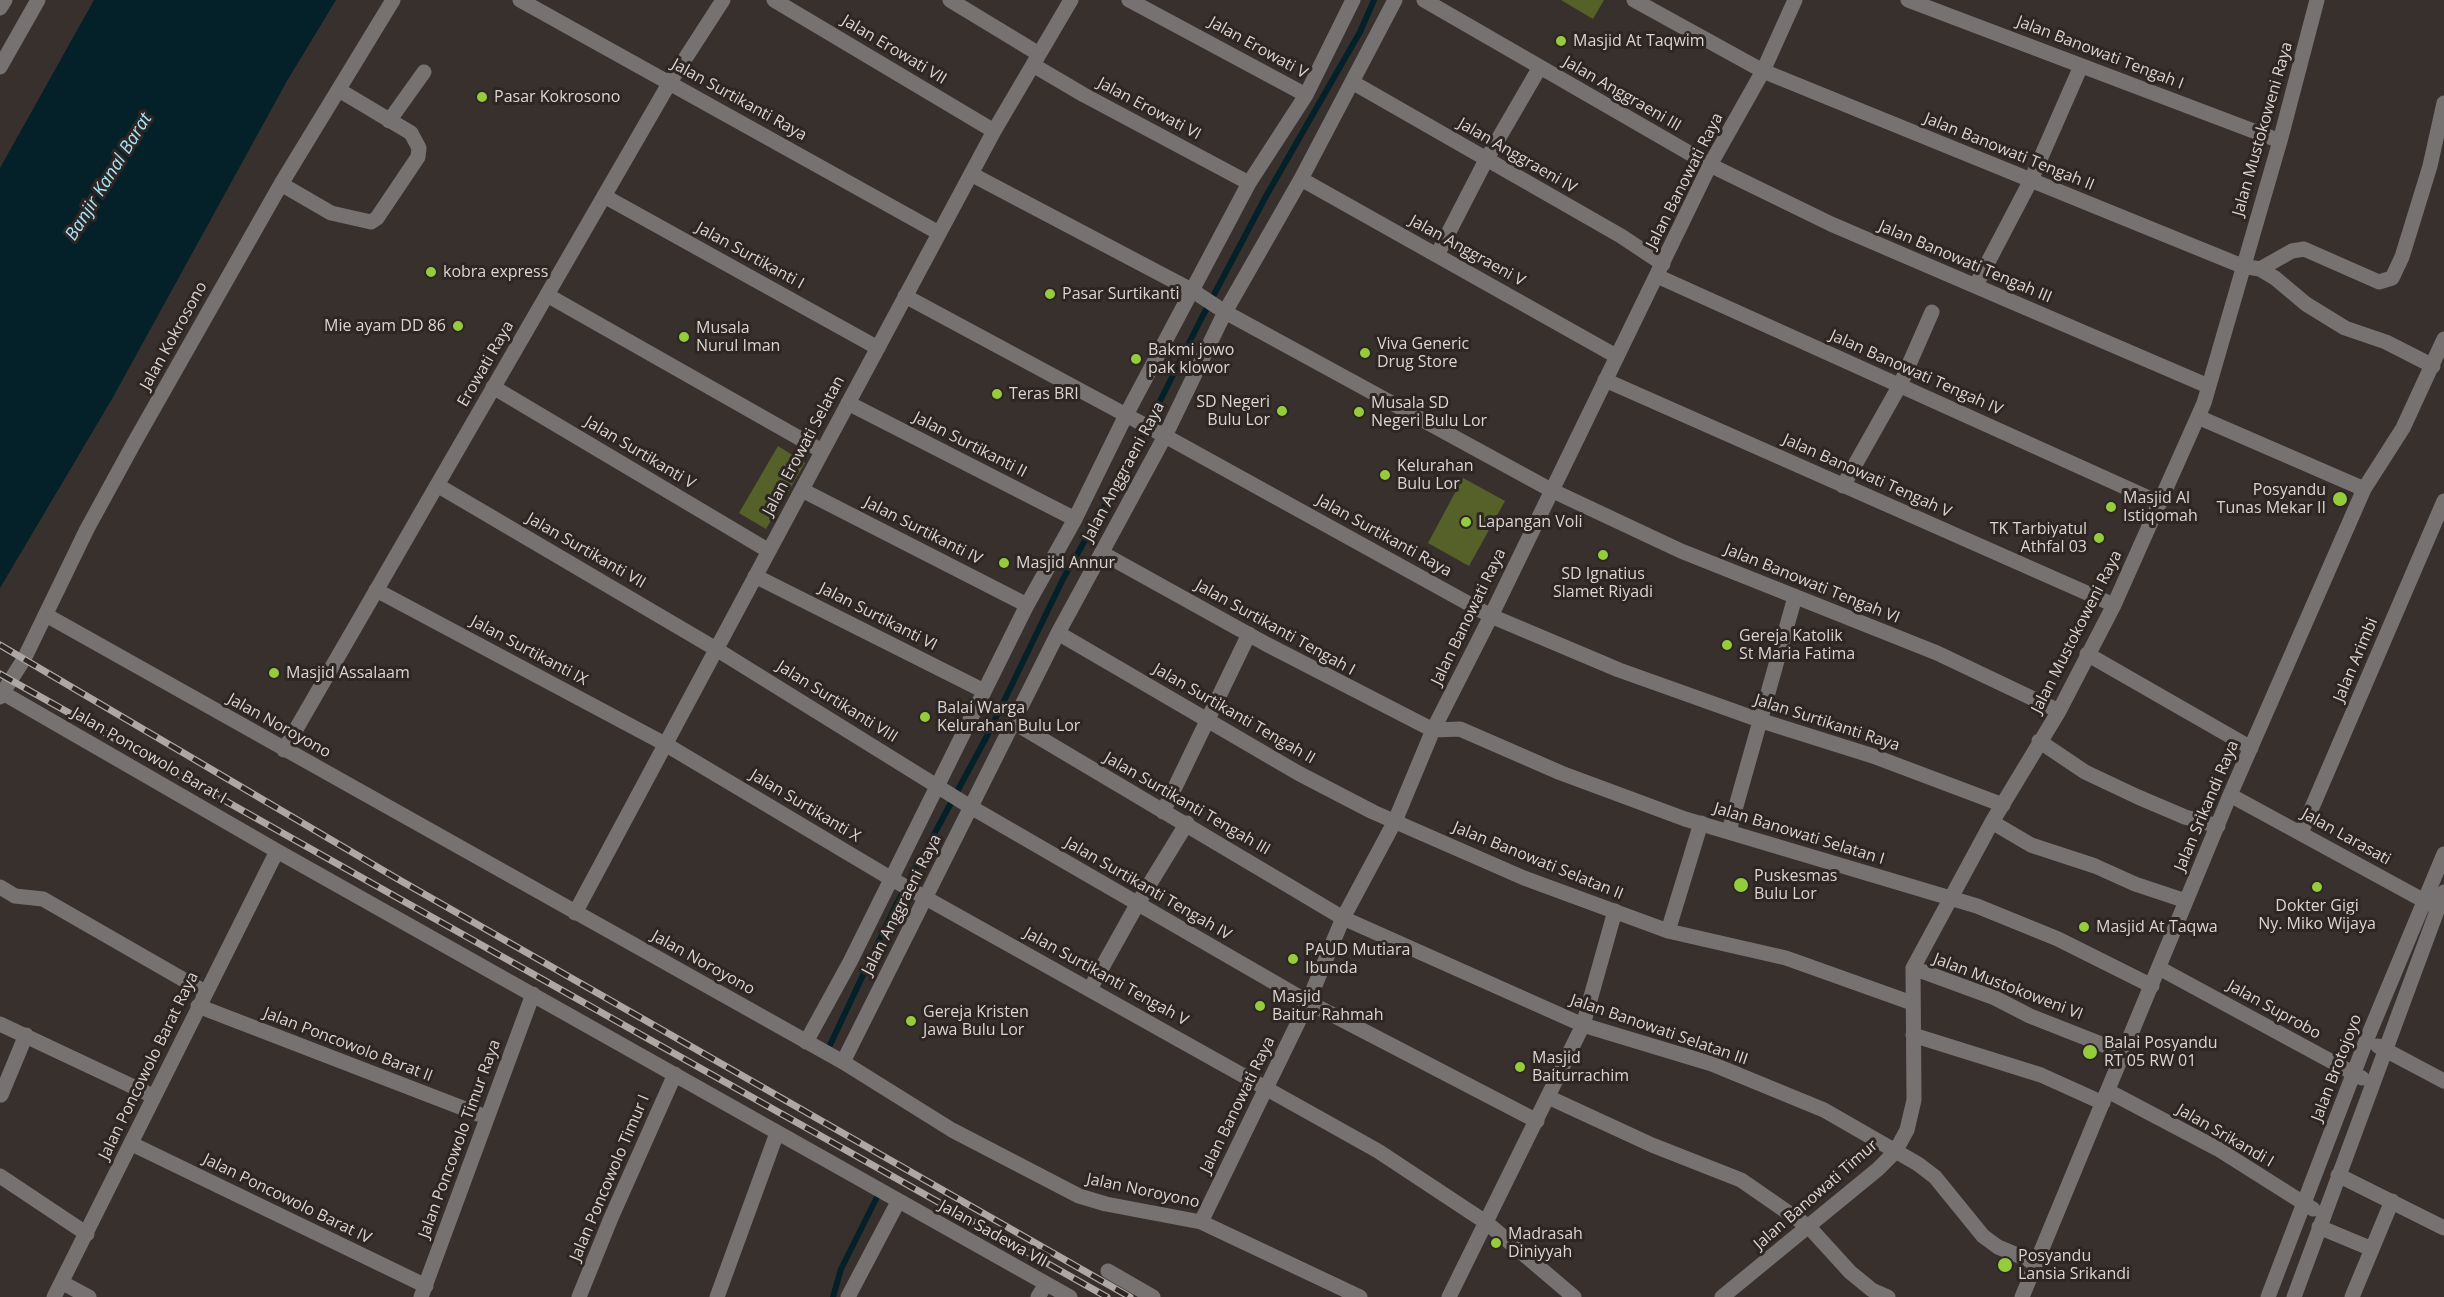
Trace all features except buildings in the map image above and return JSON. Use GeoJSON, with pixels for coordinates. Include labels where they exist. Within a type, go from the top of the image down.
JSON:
{"type":"FeatureCollection","features":[{"type":"Feature","properties":{"kind":"street"},"geometry":{"type":"LineString","coordinates":[[0,8],[5,0]]}},
{"type":"Feature","properties":{"kind":"street"},"geometry":{"type":"LineString","coordinates":[[0,67],[38,0]]}},
{"type":"Feature","properties":{"kind":"street","name":"Jalan Kokrosono"},"geometry":{"type":"LineString","coordinates":[[2,695],[46,615],[87,529],[281,184],[393,0]]}},
{"type":"Feature","properties":{"kind":"street","name":"Jalan Surtikanti Raya"},"geometry":{"type":"LineString","coordinates":[[520,0],[670,81],[939,233]]}},
{"type":"Feature","properties":{"kind":"street","name":"Erowati Raya"},"geometry":{"type":"LineString","coordinates":[[284,750],[670,81],[723,0]]}},
{"type":"Feature","properties":{"kind":"street","name":"Jalan Erowati VII"},"geometry":{"type":"LineString","coordinates":[[774,0],[994,131]]}},
{"type":"Feature","properties":{"kind":"street","name":"Jalan Erowati VI"},"geometry":{"type":"LineString","coordinates":[[950,0],[1084,95],[1249,183]]}},
{"type":"Feature","properties":{"kind":"street","name":"Jalan Erowati Selatan"},"geometry":{"type":"LineString","coordinates":[[575,913],[994,131],[1071,0]]}},
{"type":"Feature","properties":{"kind":"street","name":"Jalan Erowati V"},"geometry":{"type":"LineString","coordinates":[[1129,0],[1306,95]]}},
{"type":"Feature","properties":{"kind":"street","name":"Jalan Anggraeni Raya"},"geometry":{"type":"LineString","coordinates":[[843,1062],[922,894],[970,807],[1058,633],[1102,553],[1221,309],[1300,179],[1395,0]]}},
{"type":"Feature","properties":{"kind":"street","name":"Jalan Anggraeni III"},"geometry":{"type":"LineString","coordinates":[[1424,0],[1710,165]]}},
{"type":"Feature","properties":{"kind":"street","name":"Jalan Banowati Tengah II"},"geometry":{"type":"LineString","coordinates":[[1634,0],[1763,71],[2242,266]]}},
{"type":"Feature","properties":{"kind":"street","name":"Jalan Banowati Raya"},"geometry":{"type":"LineString","coordinates":[[1201,1222],[1308,1002],[1344,918],[1395,821],[1433,730],[1491,616],[1710,165],[1763,71],[1796,0]]}},
{"type":"Feature","properties":{"kind":"street","name":"Jalan Banowati Tengah I"},"geometry":{"type":"LineString","coordinates":[[1908,0],[2280,141]]}},
{"type":"Feature","properties":{"kind":"street","name":"Jalan Mustokoweni Raya"},"geometry":{"type":"LineString","coordinates":[[2003,805],[2039,741],[2059,711],[2114,605],[2198,417],[2280,141],[2317,0]]}},
{"type":"Feature","properties":{"kind":"street","name":"Jalan Anggraeni Raya"},"geometry":{"type":"LineString","coordinates":[[806,1042],[941,788],[984,691],[1027,604],[1130,417],[1249,183],[1306,95],[1348,2]]}},
{"type":"Feature","properties":{"kind":"street"},"geometry":{"type":"LineString","coordinates":[[1976,285],[2031,180],[2081,66]]}},
{"type":"Feature","properties":{"kind":"street"},"geometry":{"type":"LineString","coordinates":[[1437,255],[1486,160],[1540,67]]}},
{"type":"Feature","properties":{"kind":"street"},"geometry":{"type":"LineString","coordinates":[[389,121],[424,72]]}},
{"type":"Feature","properties":{"kind":"street","name":"Jalan Anggraeni IV"},"geometry":{"type":"LineString","coordinates":[[1352,82],[1622,237],[1660,270]]}},
{"type":"Feature","properties":{"kind":"street"},"geometry":{"type":"LineString","coordinates":[[281,184],[337,215],[367,222],[374,221],[418,157],[419,148],[411,133],[339,90]]}},
{"type":"Feature","properties":{"kind":"street"},"geometry":{"type":"LineString","coordinates":[[2260,269],[2292,251],[2304,249],[2379,282],[2392,278],[2402,257],[2430,166],[2444,103]]}},
{"type":"Feature","properties":{"kind":"street","name":"Jalan Banowati Tengah III"},"geometry":{"type":"LineString","coordinates":[[1710,165],[1831,224],[2208,386]]}},
{"type":"Feature","properties":{"kind":"street"},"geometry":{"type":"LineString","coordinates":[[971,174],[1195,293],[1551,490]]}},
{"type":"Feature","properties":{"kind":"street","name":"Jalan Anggraeni V"},"geometry":{"type":"LineString","coordinates":[[1300,179],[1616,356]]}},
{"type":"Feature","properties":{"kind":"street","name":"Jalan Surtikanti I"},"geometry":{"type":"LineString","coordinates":[[604,196],[878,348]]}},
{"type":"Feature","properties":{"kind":"street"},"geometry":{"type":"LineString","coordinates":[[2242,266],[2260,269],[2275,278],[2306,304],[2345,328],[2386,342],[2433,366]]}},
{"type":"Feature","properties":{"kind":"street","name":"Jalan Banowati Tengah IV"},"geometry":{"type":"LineString","coordinates":[[1660,270],[1900,385],[2160,503]]}},
{"type":"Feature","properties":{"kind":"street"},"geometry":{"type":"LineString","coordinates":[[547,295],[822,451]]}},
{"type":"Feature","properties":{"kind":"street","name":"Jalan Surtikanti Raya"},"geometry":{"type":"LineString","coordinates":[[905,296],[1162,434],[1491,616],[1619,670],[1762,721],[1873,756],[2003,805]]}},
{"type":"Feature","properties":{"kind":"street"},"geometry":{"type":"LineString","coordinates":[[1843,486],[1900,385],[1932,312]]}},
{"type":"Feature","properties":{"kind":"street","name":"Jalan Srikandi Raya"},"geometry":{"type":"LineString","coordinates":[[2022,1297],[2230,795],[2364,489],[2403,428],[2444,339]]}},
{"type":"Feature","properties":{"kind":"street","name":"Jalan Banowati Tengah V"},"geometry":{"type":"LineString","coordinates":[[1605,380],[2114,605]]}},
{"type":"Feature","properties":{"kind":"street","name":"Jalan Surtikanti V"},"geometry":{"type":"LineString","coordinates":[[493,387],[769,550]]}},
{"type":"Feature","properties":{"kind":"street","name":"Jalan Surtikanti II"},"geometry":{"type":"LineString","coordinates":[[848,403],[1075,519]]}},
{"type":"Feature","properties":{"kind":"street"},"geometry":{"type":"LineString","coordinates":[[2198,417],[2364,489]]}},
{"type":"Feature","properties":{"kind":"street","name":"Jalan Surtikanti VII"},"geometry":{"type":"LineString","coordinates":[[437,485],[716,649]]}},
{"type":"Feature","properties":{"kind":"street","name":"Jalan Surtikanti IV"},"geometry":{"type":"LineString","coordinates":[[802,490],[1027,604]]}},
{"type":"Feature","properties":{"kind":"street","name":"Jalan Banowati Tengah VI"},"geometry":{"type":"LineString","coordinates":[[1551,490],[1681,551],[1937,653],[2059,711]]}},
{"type":"Feature","properties":{"kind":"street","name":"Jalan Arimbi"},"geometry":{"type":"LineString","coordinates":[[2301,833],[2444,501]]}},
{"type":"Feature","properties":{"kind":"street","name":"Jalan Surtikanti Tengah I"},"geometry":{"type":"LineString","coordinates":[[1102,553],[1249,634],[1433,730]]}},
{"type":"Feature","properties":{"kind":"street","name":"Jalan Surtikanti VI"},"geometry":{"type":"LineString","coordinates":[[755,576],[984,691]]}},
{"type":"Feature","properties":{"kind":"street","name":"Jalan Surtikanti IX"},"geometry":{"type":"LineString","coordinates":[[376,590],[665,744]]}},
{"type":"Feature","properties":{"kind":"street"},"geometry":{"type":"LineString","coordinates":[[1728,831],[1762,721],[1795,597]]}},
{"type":"Feature","properties":{"kind":"street","name":"Jalan Noroyono"},"geometry":{"type":"LineString","coordinates":[[46,615],[843,1062],[952,1130],[1079,1196],[1106,1204],[1201,1222],[1360,1297]]}},
{"type":"Feature","properties":{"kind":"street","name":"Jalan Surtikanti Tengah II"},"geometry":{"type":"LineString","coordinates":[[1058,633],[1298,773],[1395,821]]}},
{"type":"Feature","properties":{"kind":"street"},"geometry":{"type":"LineString","coordinates":[[1163,812],[1249,634]]}},
{"type":"Feature","properties":{"kind":"street","name":"Jalan Surtikanti VIII"},"geometry":{"type":"LineString","coordinates":[[716,649],[970,807]]}},
{"type":"Feature","properties":{"kind":"street"},"geometry":{"type":"LineString","coordinates":[[2087,654],[2251,748]]}},
{"type":"Feature","properties":{"kind":"street","name":"Jalan Poncowolo Barat I"},"geometry":{"type":"LineString","coordinates":[[2,695],[277,851]]}},
{"type":"Feature","properties":{"kind":"street","name":"Jalan Surtikanti Tengah III"},"geometry":{"type":"LineString","coordinates":[[1013,722],[1344,918]]}},
{"type":"Feature","properties":{"kind":"street","name":"Jalan Banowati Selatan I"},"geometry":{"type":"LineString","coordinates":[[1433,730],[1460,729],[1561,773],[1701,823],[1952,898],[2048,935],[2152,986]]}},
{"type":"Feature","properties":{"kind":"street"},"geometry":{"type":"LineString","coordinates":[[2039,741],[2085,772],[2106,782],[2185,817],[2218,826]]}},
{"type":"Feature","properties":{"kind":"street","name":"Jalan Surtikanti X"},"geometry":{"type":"LineString","coordinates":[[665,744],[894,880],[922,894]]}},
{"type":"Feature","properties":{"kind":"street","name":"Jalan Larasati"},"geometry":{"type":"LineString","coordinates":[[2230,795],[2435,906]]}},
{"type":"Feature","properties":{"kind":"street","name":"Jalan Banowati Timur"},"geometry":{"type":"LineString","coordinates":[[1725,1297],[1878,1169],[1895,1152],[1913,1114],[1913,969],[2003,805]]}},
{"type":"Feature","properties":{"kind":"street","name":"Jalan Surtikanti Tengah IV"},"geometry":{"type":"LineString","coordinates":[[970,807],[1308,1002],[1537,1121]]}},
{"type":"Feature","properties":{"kind":"street","name":"Jalan Banowati Selatan II"},"geometry":{"type":"LineString","coordinates":[[1395,821],[1524,878],[1668,931],[1786,958],[1912,1003]]}},
{"type":"Feature","properties":{"kind":"street"},"geometry":{"type":"LineString","coordinates":[[1992,822],[2031,845],[2095,866],[2135,884],[2187,902]]}},
{"type":"Feature","properties":{"kind":"street"},"geometry":{"type":"LineString","coordinates":[[1090,989],[1138,903],[1187,823]]}},
{"type":"Feature","properties":{"kind":"street"},"geometry":{"type":"LineString","coordinates":[[1668,931],[1701,823]]}},
{"type":"Feature","properties":{"kind":"street"},"geometry":{"type":"LineString","coordinates":[[277,851],[777,1132],[717,1297]]}},
{"type":"Feature","properties":{"kind":"street","name":"Jalan Poncowolo Barat Raya"},"geometry":{"type":"LineString","coordinates":[[54,1297],[277,851]]}},
{"type":"Feature","properties":{"kind":"street","name":"Jalan Brotojoyo"},"geometry":{"type":"LineString","coordinates":[[2294,1297],[2385,1050],[2435,906],[2444,854]]}},
{"type":"Feature","properties":{"kind":"street"},"geometry":{"type":"LineString","coordinates":[[0,887],[15,896],[43,899],[205,992]]}},
{"type":"Feature","properties":{"kind":"street","name":"Jalan Brotojoyo"},"geometry":{"type":"LineString","coordinates":[[2268,1297],[2366,1041],[2444,892]]}},
{"type":"Feature","properties":{"kind":"street","name":"Jalan Surtikanti Tengah V"},"geometry":{"type":"LineString","coordinates":[[922,894],[1378,1151],[1487,1223],[1574,1297]]}},
{"type":"Feature","properties":{"kind":"street"},"geometry":{"type":"LineString","coordinates":[[1449,1297],[1583,1025],[1615,911]]}},
{"type":"Feature","properties":{"kind":"street","name":"Jalan Banowati Selatan III"},"geometry":{"type":"LineString","coordinates":[[1344,918],[1583,1025],[1712,1064],[1824,1110],[1935,1177],[1983,1236],[1998,1247],[2036,1263]]}},
{"type":"Feature","properties":{"kind":"street","name":"Jalan Suprobo"},"geometry":{"type":"LineString","coordinates":[[2159,968],[2373,1083]]}},
{"type":"Feature","properties":{"kind":"street","name":"Jalan Mustokoweni VI"},"geometry":{"type":"LineString","coordinates":[[1913,969],[1995,998],[2030,1016],[2124,1053]]}},
{"type":"Feature","properties":{"kind":"street","name":"Jalan Poncowolo Timur Raya"},"geometry":{"type":"LineString","coordinates":[[423,1292],[533,994]]}},
{"type":"Feature","properties":{"kind":"street","name":"Jalan Poncowolo Barat II"},"geometry":{"type":"LineString","coordinates":[[198,1006],[486,1117]]}},
{"type":"Feature","properties":{"kind":"street"},"geometry":{"type":"LineString","coordinates":[[0,1024],[153,1096]]}},
{"type":"Feature","properties":{"kind":"street"},"geometry":{"type":"LineString","coordinates":[[1,1095],[26,1035]]}},
{"type":"Feature","properties":{"kind":"street","name":"Jalan Srikandi I"},"geometry":{"type":"LineString","coordinates":[[1913,1035],[2105,1097],[2218,1149],[2304,1204],[2321,1221],[2372,1249]]}},
{"type":"Feature","properties":{"kind":"street"},"geometry":{"type":"LineString","coordinates":[[2366,1041],[2444,1082]]}},
{"type":"Feature","properties":{"kind":"street","name":"Jalan Poncowolo Timur I"},"geometry":{"type":"LineString","coordinates":[[579,1297],[611,1218],[675,1074]]}},
{"type":"Feature","properties":{"kind":"street"},"geometry":{"type":"LineString","coordinates":[[1548,1097],[1621,1131],[1741,1180],[1809,1227],[1850,1272],[1872,1290],[1888,1297]]}},
{"type":"Feature","properties":{"kind":"street","name":"Jalan Sadewa VII"},"geometry":{"type":"LineString","coordinates":[[777,1132],[898,1202],[1042,1290],[1070,1297]]}},
{"type":"Feature","properties":{"kind":"street","name":"Jalan Poncowolo Barat IV"},"geometry":{"type":"LineString","coordinates":[[132,1144],[423,1292]]}},
{"type":"Feature","properties":{"kind":"street"},"geometry":{"type":"LineString","coordinates":[[2338,1175],[2444,1228]]}},
{"type":"Feature","properties":{"kind":"street"},"geometry":{"type":"LineString","coordinates":[[0,1176],[87,1234]]}},
{"type":"Feature","properties":{"kind":"street"},"geometry":{"type":"LineString","coordinates":[[2352,1297],[2392,1201]]}},
{"type":"Feature","properties":{"kind":"street"},"geometry":{"type":"LineString","coordinates":[[853,1295],[898,1202]]}},
{"type":"Feature","properties":{"kind":"street"},"geometry":{"type":"LineString","coordinates":[[1108,1271],[1153,1297]]}},
{"type":"Feature","properties":{"kind":"street"},"geometry":{"type":"LineString","coordinates":[[63,1283],[89,1297]]}},
{"type":"Feature","properties":{"kind":"green space"},"geometry":{"type":"Polygon","coordinates":[[[1561,0],[1604,0],[1593,19],[1561,0]]]}},
{"type":"Feature","properties":{"kind":"green space"},"geometry":{"type":"Polygon","coordinates":[[[778,446],[805,463],[766,529],[739,513],[778,446]]]}},
{"type":"Feature","properties":{"kind":"green space","name":"Lapangan Voli"},"geometry":{"type":"Polygon","coordinates":[[[1463,478],[1505,501],[1469,566],[1428,543],[1463,478]]]}},
{"type":"Feature","properties":{"kind":"water","name":"Banjir Kanal Barat"},"geometry":{"type":"Polygon","coordinates":[[[94,0],[336,0],[287,81],[112,399],[0,588],[0,168],[94,0]]]}},
{"type":"Feature","properties":{"kind":"waterway"},"geometry":{"type":"LineString","coordinates":[[830,1045],[896,905],[987,736],[1063,579],[1129,463],[1265,198],[1360,32],[1374,0]]}},
{"type":"Feature","properties":{"kind":"waterway"},"geometry":{"type":"LineString","coordinates":[[833,1297],[841,1269],[880,1191]]}},
{"type":"Feature","properties":{"kind":"railway"},"geometry":{"type":"LineString","coordinates":[[0,645],[396,878],[1130,1297]]}},
{"type":"Feature","properties":{"kind":"railway"},"geometry":{"type":"LineString","coordinates":[[0,674],[1107,1297]]}},
{"type":"Feature","properties":{"kind":"place","name":"Masjid At Taqwim"},"geometry":{"type":"Point","coordinates":[1561,41]}},
{"type":"Feature","properties":{"kind":"place","name":"Pasar Kokrosono"},"geometry":{"type":"Point","coordinates":[482,97]}},
{"type":"Feature","properties":{"kind":"place","name":"kobra express"},"geometry":{"type":"Point","coordinates":[431,272]}},
{"type":"Feature","properties":{"kind":"place","name":"Pasar Surtikanti"},"geometry":{"type":"Point","coordinates":[1050,294]}},
{"type":"Feature","properties":{"kind":"place","name":"Mie ayam DD 86"},"geometry":{"type":"Point","coordinates":[458,326]}},
{"type":"Feature","properties":{"kind":"place","name":"Musala Nurul Iman"},"geometry":{"type":"Point","coordinates":[684,337]}},
{"type":"Feature","properties":{"kind":"place","name":"Viva Generic Drug Store"},"geometry":{"type":"Point","coordinates":[1365,353]}},
{"type":"Feature","properties":{"kind":"place","name":"Bakmi jowo pak klowor"},"geometry":{"type":"Point","coordinates":[1136,359]}},
{"type":"Feature","properties":{"kind":"place","name":"Teras BRI"},"geometry":{"type":"Point","coordinates":[997,394]}},
{"type":"Feature","properties":{"kind":"place","name":"SD Negeri Bulu Lor"},"geometry":{"type":"Point","coordinates":[1282,411]}},
{"type":"Feature","properties":{"kind":"place","name":"Musala SD Negeri Bulu Lor"},"geometry":{"type":"Point","coordinates":[1359,412]}},
{"type":"Feature","properties":{"kind":"place","name":"Kelurahan Bulu Lor"},"geometry":{"type":"Point","coordinates":[1385,475]}},
{"type":"Feature","properties":{"kind":"place","name":"Posyandu Tunas Mekar II"},"geometry":{"type":"Point","coordinates":[2340,499]}},
{"type":"Feature","properties":{"kind":"place","name":"Masjid Al Istiqomah"},"geometry":{"type":"Point","coordinates":[2111,507]}},
{"type":"Feature","properties":{"kind":"place","name":"Lapangan Voli"},"geometry":{"type":"Point","coordinates":[1466,522]}},
{"type":"Feature","properties":{"kind":"place","name":"TK Tarbiyatul Athfal 03"},"geometry":{"type":"Point","coordinates":[2099,538]}},
{"type":"Feature","properties":{"kind":"place","name":"SD Ignatius Slamet Riyadi"},"geometry":{"type":"Point","coordinates":[1603,555]}},
{"type":"Feature","properties":{"kind":"place","name":"Masjid Annur"},"geometry":{"type":"Point","coordinates":[1004,563]}},
{"type":"Feature","properties":{"kind":"place","name":"Gereja Katolik St Maria Fatima"},"geometry":{"type":"Point","coordinates":[1727,645]}},
{"type":"Feature","properties":{"kind":"place","name":"Masjid Assalaam"},"geometry":{"type":"Point","coordinates":[274,673]}},
{"type":"Feature","properties":{"kind":"place","name":"Balai Warga Kelurahan Bulu Lor"},"geometry":{"type":"Point","coordinates":[925,717]}},
{"type":"Feature","properties":{"kind":"place","name":"Puskesmas Bulu Lor"},"geometry":{"type":"Point","coordinates":[1741,885]}},
{"type":"Feature","properties":{"kind":"place","name":"Dokter Gigi Ny. Miko Wijaya"},"geometry":{"type":"Point","coordinates":[2317,887]}},
{"type":"Feature","properties":{"kind":"place","name":"Masjid At Taqwa"},"geometry":{"type":"Point","coordinates":[2084,927]}},
{"type":"Feature","properties":{"kind":"place","name":"PAUD Mutiara Ibunda"},"geometry":{"type":"Point","coordinates":[1293,959]}},
{"type":"Feature","properties":{"kind":"place","name":"Masjid Baitur Rahmah"},"geometry":{"type":"Point","coordinates":[1260,1006]}},
{"type":"Feature","properties":{"kind":"place","name":"Gereja Kristen Jawa Bulu Lor"},"geometry":{"type":"Point","coordinates":[911,1021]}},
{"type":"Feature","properties":{"kind":"place","name":"Balai Posyandu RT 05 RW 01"},"geometry":{"type":"Point","coordinates":[2090,1052]}},
{"type":"Feature","properties":{"kind":"place","name":"Masjid Baiturrachim"},"geometry":{"type":"Point","coordinates":[1520,1067]}},
{"type":"Feature","properties":{"kind":"place","name":"Madrasah Diniyyah"},"geometry":{"type":"Point","coordinates":[1496,1243]}},
{"type":"Feature","properties":{"kind":"place","name":"Posyandu Lansia Srikandi"},"geometry":{"type":"Point","coordinates":[2005,1265]}}]}
